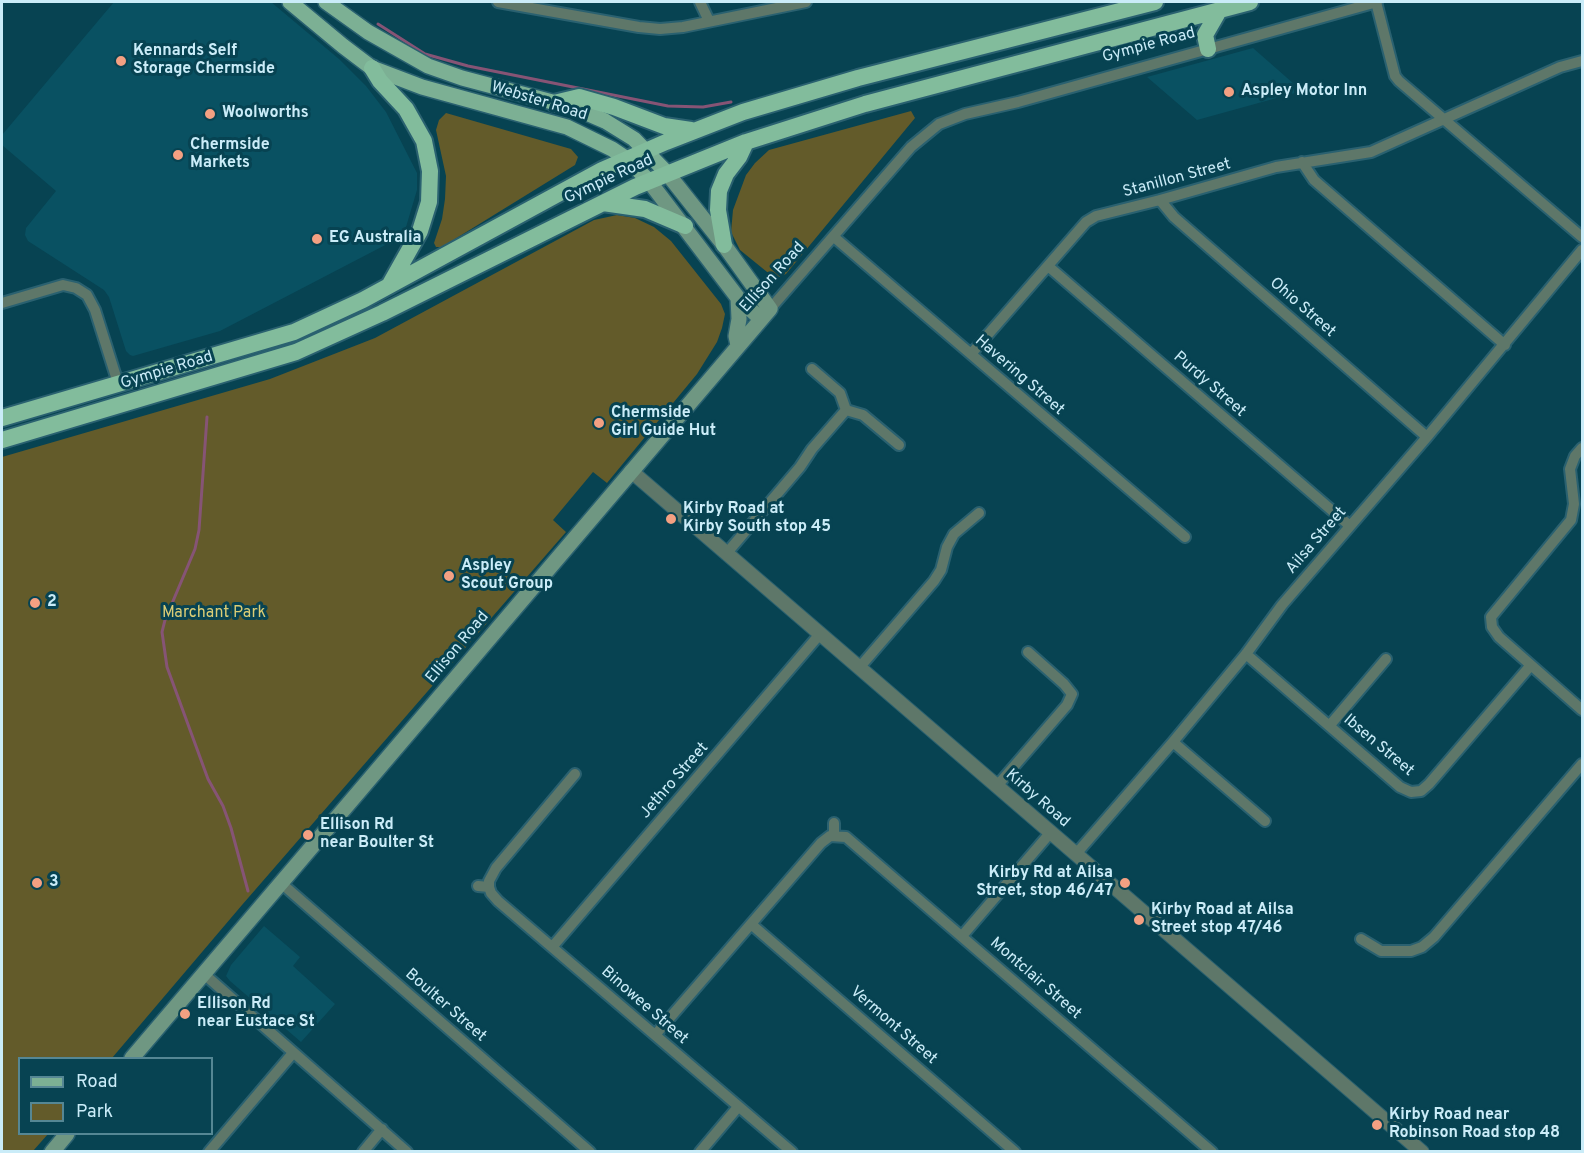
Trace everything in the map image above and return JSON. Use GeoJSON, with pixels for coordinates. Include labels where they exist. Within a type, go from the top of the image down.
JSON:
{"type":"FeatureCollection","features":[{"type":"Feature","properties":{"kind":"highway","name":"Gympie Road"},"geometry":{"type":"LineString","coordinates":[[2,418],[294,332],[388,286],[562,190],[646,150],[753,109],[825,87],[1155,2]]}},
{"type":"Feature","properties":{"kind":"highway","name":"Gympie Road"},"geometry":{"type":"LineString","coordinates":[[2,440],[296,352],[382,313],[602,202],[746,142],[866,104],[1250,2]]}},
{"type":"Feature","properties":{"kind":"highway"},"geometry":{"type":"LineString","coordinates":[[1208,49],[1205,35],[1220,9]]}},
{"type":"Feature","properties":{"kind":"highway"},"geometry":{"type":"LineString","coordinates":[[372,68],[380,81],[406,109],[424,141],[431,187],[420,231],[388,286]]}},
{"type":"Feature","properties":{"kind":"highway"},"geometry":{"type":"LineString","coordinates":[[554,103],[579,97],[614,107],[664,126],[695,130]]}},
{"type":"Feature","properties":{"kind":"highway"},"geometry":{"type":"LineString","coordinates":[[724,245],[718,210],[719,191],[726,174],[739,157],[746,142]]}},
{"type":"Feature","properties":{"kind":"highway"},"geometry":{"type":"LineString","coordinates":[[602,202],[645,208],[685,226]]}},
{"type":"Feature","properties":{"kind":"main road","name":"Webster Road"},"geometry":{"type":"LineString","coordinates":[[290,2],[349,52],[372,68],[422,87],[567,127],[598,141],[627,159],[649,181],[685,226],[738,298],[765,314]]}},
{"type":"Feature","properties":{"kind":"main road","name":"Webster Road"},"geometry":{"type":"LineString","coordinates":[[326,2],[368,32],[428,66],[462,78],[592,114],[625,132],[668,173],[724,245],[765,314]]}},
{"type":"Feature","properties":{"kind":"main road"},"geometry":{"type":"LineString","coordinates":[[738,298],[739,318],[736,336],[738,345]]}},
{"type":"Feature","properties":{"kind":"main road","name":"Ellison Road"},"geometry":{"type":"LineString","coordinates":[[134,1057],[765,314]]}},
{"type":"Feature","properties":{"kind":"main road"},"geometry":{"type":"LineString","coordinates":[[52,1152],[67,1135]]}},
{"type":"Feature","properties":{"kind":"street"},"geometry":{"type":"LineString","coordinates":[[498,2],[650,29],[671,28],[806,2]]}},
{"type":"Feature","properties":{"kind":"street"},"geometry":{"type":"LineString","coordinates":[[700,2],[709,21]]}},
{"type":"Feature","properties":{"kind":"street"},"geometry":{"type":"LineString","coordinates":[[1376,2],[1395,76],[1399,81],[1582,237]]}},
{"type":"Feature","properties":{"kind":"street","name":"Gympie Road"},"geometry":{"type":"LineString","coordinates":[[932,128],[965,114],[1009,104],[1376,2]]}},
{"type":"Feature","properties":{"kind":"street","name":"Stanillon Street"},"geometry":{"type":"LineString","coordinates":[[971,354],[1086,222],[1096,216],[1276,166],[1371,152],[1560,67],[1582,61]]}},
{"type":"Feature","properties":{"kind":"street","name":"Ellison Road"},"geometry":{"type":"LineString","coordinates":[[765,314],[911,147],[932,128]]}},
{"type":"Feature","properties":{"kind":"street"},"geometry":{"type":"LineString","coordinates":[[1302,162],[1314,180],[1505,345]]}},
{"type":"Feature","properties":{"kind":"street","name":"Ohio Street"},"geometry":{"type":"LineString","coordinates":[[1160,200],[1174,217],[1427,437]]}},
{"type":"Feature","properties":{"kind":"street","name":"Havering Street"},"geometry":{"type":"LineString","coordinates":[[834,237],[1185,537]]}},
{"type":"Feature","properties":{"kind":"street","name":"Ailsa Street"},"geometry":{"type":"LineString","coordinates":[[1076,854],[1173,742],[1246,654],[1282,605],[1505,345],[1582,250]]}},
{"type":"Feature","properties":{"kind":"street","name":"Purdy Street"},"geometry":{"type":"LineString","coordinates":[[1048,266],[1350,526]]}},
{"type":"Feature","properties":{"kind":"street"},"geometry":{"type":"LineString","coordinates":[[2,303],[63,285],[76,288],[87,295],[95,310],[118,383]]}},
{"type":"Feature","properties":{"kind":"street"},"geometry":{"type":"LineString","coordinates":[[812,369],[840,393],[846,410]]}},
{"type":"Feature","properties":{"kind":"street"},"geometry":{"type":"LineString","coordinates":[[846,410],[863,415],[899,445]]}},
{"type":"Feature","properties":{"kind":"street"},"geometry":{"type":"LineString","coordinates":[[726,554],[801,467],[812,449],[846,410]]}},
{"type":"Feature","properties":{"kind":"street"},"geometry":{"type":"LineString","coordinates":[[1582,448],[1575,456],[1570,469],[1578,504],[1571,520],[1491,617],[1492,627],[1499,637],[1582,710]]}},
{"type":"Feature","properties":{"kind":"street","name":"Kirby Road"},"geometry":{"type":"LineString","coordinates":[[631,471],[1422,1152]]}},
{"type":"Feature","properties":{"kind":"street"},"geometry":{"type":"LineString","coordinates":[[859,668],[934,581],[941,570],[947,547],[954,534],[979,513]]}},
{"type":"Feature","properties":{"kind":"street","name":"Jethro Street"},"geometry":{"type":"LineString","coordinates":[[553,946],[820,634]]}},
{"type":"Feature","properties":{"kind":"street"},"geometry":{"type":"LineString","coordinates":[[997,786],[1067,705],[1072,694],[1028,652]]}},
{"type":"Feature","properties":{"kind":"street","name":"Ibsen Street"},"geometry":{"type":"LineString","coordinates":[[1246,654],[1400,787],[1411,792],[1421,791],[1429,784],[1531,665]]}},
{"type":"Feature","properties":{"kind":"street"},"geometry":{"type":"LineString","coordinates":[[1330,725],[1386,659]]}},
{"type":"Feature","properties":{"kind":"street"},"geometry":{"type":"LineString","coordinates":[[1173,742],[1265,821]]}},
{"type":"Feature","properties":{"kind":"street"},"geometry":{"type":"LineString","coordinates":[[1361,939],[1381,951],[1411,951],[1422,947],[1434,937],[1582,764]]}},
{"type":"Feature","properties":{"kind":"street","name":"Binowee Street"},"geometry":{"type":"LineString","coordinates":[[575,774],[483,886],[792,1152]]}},
{"type":"Feature","properties":{"kind":"street"},"geometry":{"type":"LineString","coordinates":[[655,1035],[821,843],[834,835],[834,823]]}},
{"type":"Feature","properties":{"kind":"street"},"geometry":{"type":"LineString","coordinates":[[962,936],[1051,832]]}},
{"type":"Feature","properties":{"kind":"street","name":"Montclair Street"},"geometry":{"type":"LineString","coordinates":[[834,835],[846,837],[851,841],[1212,1152]]}},
{"type":"Feature","properties":{"kind":"street","name":"Boulter Street"},"geometry":{"type":"LineString","coordinates":[[281,883],[590,1152]]}},
{"type":"Feature","properties":{"kind":"street","name":"Vermont Street"},"geometry":{"type":"LineString","coordinates":[[751,924],[1015,1152]]}},
{"type":"Feature","properties":{"kind":"street"},"geometry":{"type":"LineString","coordinates":[[204,974],[407,1152]]}},
{"type":"Feature","properties":{"kind":"street"},"geometry":{"type":"LineString","coordinates":[[209,1152],[293,1053]]}},
{"type":"Feature","properties":{"kind":"street"},"geometry":{"type":"LineString","coordinates":[[700,1152],[738,1107]]}},
{"type":"Feature","properties":{"kind":"street"},"geometry":{"type":"LineString","coordinates":[[363,1152],[382,1129]]}},
{"type":"Feature","properties":{"kind":"shaded area","name":"Chermside Markets"},"geometry":{"type":"Polygon","coordinates":[[[114,2],[271,2],[339,59],[366,86],[386,112],[417,173],[417,190],[406,227],[393,241],[220,331],[130,355],[126,351],[109,297],[104,290],[28,241],[25,235],[26,228],[56,191],[2,145],[2,135],[114,2]]]}},
{"type":"Feature","properties":{"kind":"shaded area"},"geometry":{"type":"Polygon","coordinates":[[[1253,48],[1302,91],[1197,120],[1147,77],[1253,48]]]}},
{"type":"Feature","properties":{"kind":"shaded area"},"geometry":{"type":"Polygon","coordinates":[[[264,926],[300,957],[293,966],[335,1004],[301,1042],[226,976],[231,965],[264,926]]]}},
{"type":"Feature","properties":{"kind":"green space"},"geometry":{"type":"Polygon","coordinates":[[[911,111],[915,118],[786,274],[779,277],[772,276],[740,250],[731,232],[733,210],[746,175],[769,150],[911,111]]]}},
{"type":"Feature","properties":{"kind":"green space"},"geometry":{"type":"Polygon","coordinates":[[[446,113],[571,149],[578,157],[575,165],[442,247],[436,247],[434,243],[442,219],[446,176],[436,130],[439,120],[446,113]]]}},
{"type":"Feature","properties":{"kind":"green space","name":"Marchant Park"},"geometry":{"type":"Polygon","coordinates":[[[617,215],[635,218],[654,227],[671,241],[721,304],[725,314],[722,328],[717,342],[697,374],[607,483],[593,472],[553,520],[566,532],[113,1057],[18,1057],[18,1135],[47,1135],[33,1151],[2,1151],[2,457],[270,379],[375,338],[594,220],[617,215]]]}},
{"type":"Feature","properties":{"kind":"waterway"},"geometry":{"type":"LineString","coordinates":[[378,24],[425,54],[468,66],[668,106],[703,107],[731,102]]}},
{"type":"Feature","properties":{"kind":"waterway"},"geometry":{"type":"LineString","coordinates":[[207,417],[199,530],[195,549],[162,632],[167,667],[208,779],[223,806],[231,828],[248,891]]}},
{"type":"Feature","properties":{"kind":"place","name":"Kennards Self Storage Chermside"},"geometry":{"type":"Point","coordinates":[121,61]}},
{"type":"Feature","properties":{"kind":"place","name":"Aspley Motor Inn"},"geometry":{"type":"Point","coordinates":[1229,92]}},
{"type":"Feature","properties":{"kind":"place","name":"Woolworths"},"geometry":{"type":"Point","coordinates":[210,114]}},
{"type":"Feature","properties":{"kind":"place","name":"Chermside Markets"},"geometry":{"type":"Point","coordinates":[178,155]}},
{"type":"Feature","properties":{"kind":"place","name":"EG Australia"},"geometry":{"type":"Point","coordinates":[317,239]}},
{"type":"Feature","properties":{"kind":"place","name":"Chermside Girl Guide Hut"},"geometry":{"type":"Point","coordinates":[599,423]}},
{"type":"Feature","properties":{"kind":"place","name":"Kirby Road at Kirby South stop 45"},"geometry":{"type":"Point","coordinates":[671,519]}},
{"type":"Feature","properties":{"kind":"place","name":"Aspley Scout Group"},"geometry":{"type":"Point","coordinates":[449,576]}},
{"type":"Feature","properties":{"kind":"place","name":"2"},"geometry":{"type":"Point","coordinates":[35,603]}},
{"type":"Feature","properties":{"kind":"place","name":"Ellison Rd near Boulter St"},"geometry":{"type":"Point","coordinates":[308,835]}},
{"type":"Feature","properties":{"kind":"place","name":"3"},"geometry":{"type":"Point","coordinates":[37,883]}},
{"type":"Feature","properties":{"kind":"place","name":"Kirby Rd at Ailsa Street, stop 46/47"},"geometry":{"type":"Point","coordinates":[1125,883]}},
{"type":"Feature","properties":{"kind":"place","name":"Kirby Road at Ailsa Street stop 47/46"},"geometry":{"type":"Point","coordinates":[1139,920]}},
{"type":"Feature","properties":{"kind":"place","name":"Ellison Rd near Eustace St"},"geometry":{"type":"Point","coordinates":[185,1014]}},
{"type":"Feature","properties":{"kind":"place","name":"Kirby Road near Robinson Road stop 48"},"geometry":{"type":"Point","coordinates":[1377,1125]}}]}
